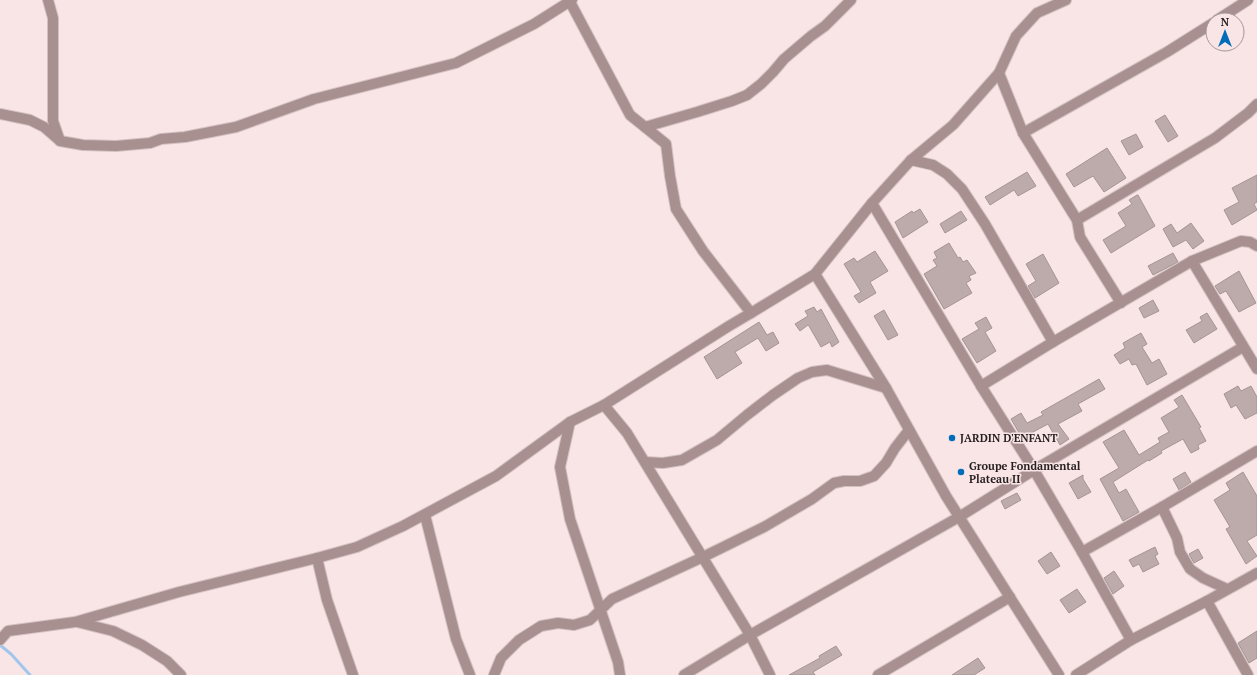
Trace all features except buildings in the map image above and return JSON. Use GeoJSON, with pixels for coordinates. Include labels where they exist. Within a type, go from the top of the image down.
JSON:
{"type":"FeatureCollection","features":[{"type":"Feature","properties":{"kind":"street"},"geometry":{"type":"LineString","coordinates":[[48,0],[53,18],[53,121],[60,141]]}},
{"type":"Feature","properties":{"kind":"street"},"geometry":{"type":"LineString","coordinates":[[0,114],[30,120],[44,127],[60,141],[83,145],[116,146],[185,137],[236,126],[314,99],[456,63],[534,24],[570,0],[630,115],[666,144],[676,209],[703,251],[752,313]]}},
{"type":"Feature","properties":{"kind":"street"},"geometry":{"type":"LineString","coordinates":[[645,127],[697,112],[747,95],[765,80],[784,59],[825,26],[851,0]]}},
{"type":"Feature","properties":{"kind":"street"},"geometry":{"type":"LineString","coordinates":[[0,640],[8,631],[75,622],[179,592],[357,547],[425,515],[496,476],[570,422],[604,405],[728,326],[815,274],[872,203],[911,160],[953,125],[999,73],[1016,36],[1037,13],[1066,0]]}},
{"type":"Feature","properties":{"kind":"street"},"geometry":{"type":"LineString","coordinates":[[1229,12],[1248,0]]}},
{"type":"Feature","properties":{"kind":"street"},"geometry":{"type":"LineString","coordinates":[[1023,134],[1168,52],[1205,28]]}},
{"type":"Feature","properties":{"kind":"street"},"geometry":{"type":"LineString","coordinates":[[999,73],[1023,134],[1077,220],[1080,237],[1121,303]]}},
{"type":"Feature","properties":{"kind":"street"},"geometry":{"type":"LineString","coordinates":[[1077,220],[1214,138],[1248,113],[1257,104]]}},
{"type":"Feature","properties":{"kind":"street"},"geometry":{"type":"LineString","coordinates":[[911,160],[933,165],[947,174],[962,189],[1053,342]]}},
{"type":"Feature","properties":{"kind":"street"},"geometry":{"type":"LineString","coordinates":[[872,203],[1034,470],[1082,552],[1130,640]]}},
{"type":"Feature","properties":{"kind":"street"},"geometry":{"type":"LineString","coordinates":[[982,386],[1053,342],[1192,262],[1241,241],[1250,242],[1257,246]]}},
{"type":"Feature","properties":{"kind":"street"},"geometry":{"type":"LineString","coordinates":[[1192,262],[1257,369]]}},
{"type":"Feature","properties":{"kind":"street"},"geometry":{"type":"LineString","coordinates":[[815,274],[886,388],[946,496],[1059,675]]}},
{"type":"Feature","properties":{"kind":"street"},"geometry":{"type":"LineString","coordinates":[[684,675],[750,635],[959,517],[1034,470],[1243,347]]}},
{"type":"Feature","properties":{"kind":"street"},"geometry":{"type":"LineString","coordinates":[[645,462],[663,463],[682,460],[717,440],[773,395],[798,378],[812,372],[827,370],[886,388]]}},
{"type":"Feature","properties":{"kind":"street"},"geometry":{"type":"LineString","coordinates":[[604,405],[627,433],[645,462],[750,635],[770,675]]}},
{"type":"Feature","properties":{"kind":"street"},"geometry":{"type":"LineString","coordinates":[[570,422],[560,467],[570,519],[618,662],[620,675]]}},
{"type":"Feature","properties":{"kind":"street"},"geometry":{"type":"LineString","coordinates":[[494,675],[501,658],[519,640],[541,626],[558,623],[574,625],[590,620],[612,599],[764,527],[812,499],[834,483],[860,480],[874,476],[886,463],[909,430]]}},
{"type":"Feature","properties":{"kind":"street"},"geometry":{"type":"LineString","coordinates":[[1082,552],[1257,451]]}},
{"type":"Feature","properties":{"kind":"street"},"geometry":{"type":"LineString","coordinates":[[1162,507],[1177,538],[1180,552],[1190,570],[1227,589]]}},
{"type":"Feature","properties":{"kind":"street"},"geometry":{"type":"LineString","coordinates":[[425,515],[456,639],[470,675]]}},
{"type":"Feature","properties":{"kind":"street"},"geometry":{"type":"LineString","coordinates":[[317,558],[327,600],[353,675]]}},
{"type":"Feature","properties":{"kind":"street"},"geometry":{"type":"LineString","coordinates":[[1076,675],[1130,640],[1207,601],[1257,573]]}},
{"type":"Feature","properties":{"kind":"street"},"geometry":{"type":"LineString","coordinates":[[878,675],[1010,597]]}},
{"type":"Feature","properties":{"kind":"street"},"geometry":{"type":"LineString","coordinates":[[1207,601],[1248,675]]}},
{"type":"Feature","properties":{"kind":"street"},"geometry":{"type":"LineString","coordinates":[[75,622],[112,630],[167,660],[181,675]]}},
{"type":"Feature","properties":{"kind":"waterway"},"geometry":{"type":"LineString","coordinates":[[0,645],[11,654],[30,675]]}},
{"type":"Feature","properties":{"kind":"place","name":"JARDIN D'ENFANT"},"geometry":{"type":"Point","coordinates":[952,438]}},
{"type":"Feature","properties":{"kind":"place","name":"Groupe Fondamental Plateau II"},"geometry":{"type":"Point","coordinates":[961,472]}}]}
